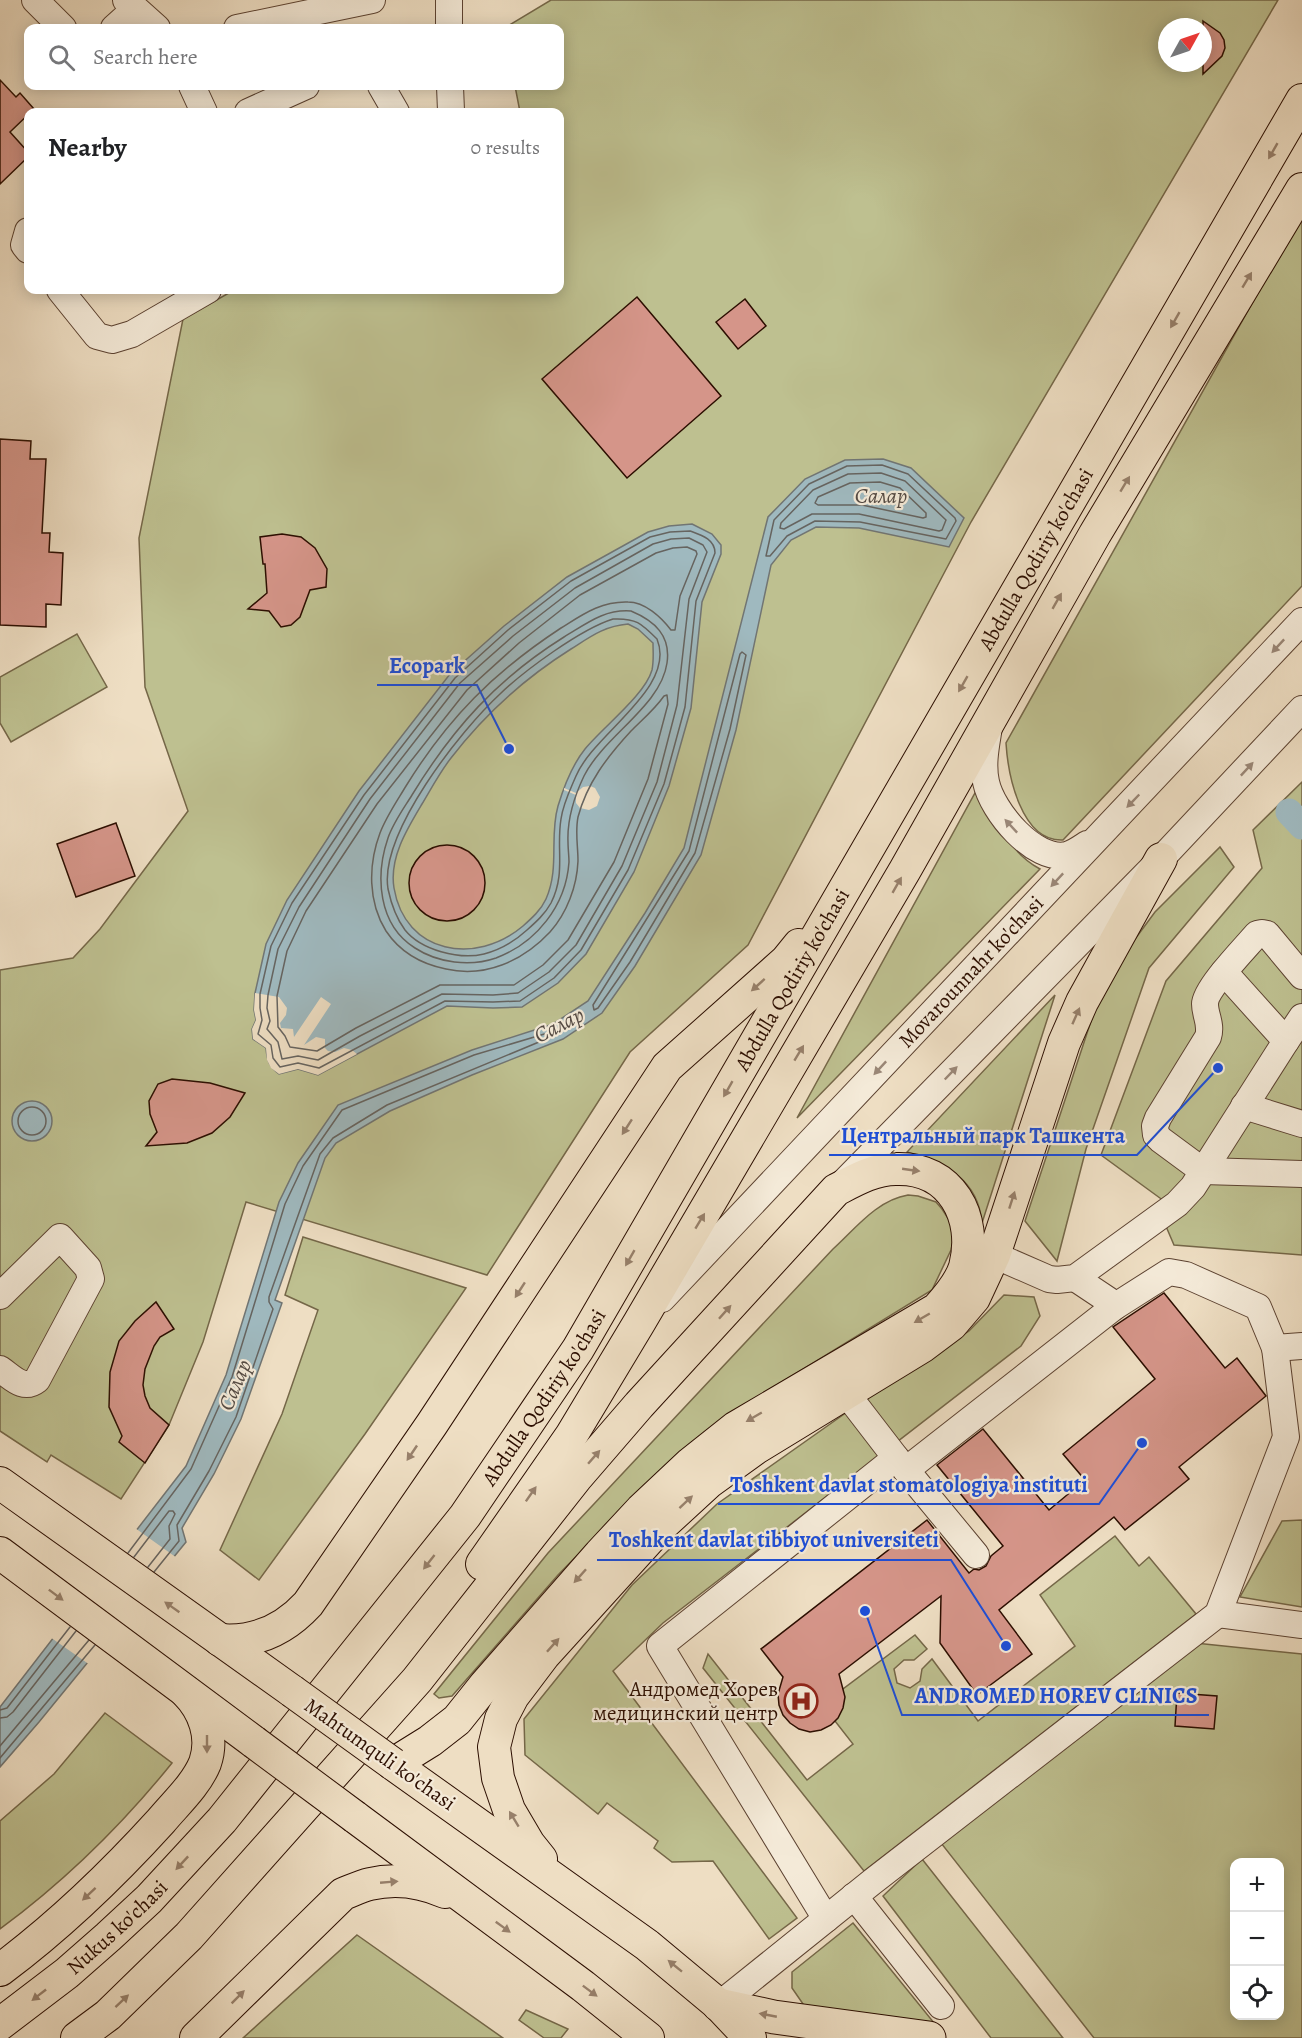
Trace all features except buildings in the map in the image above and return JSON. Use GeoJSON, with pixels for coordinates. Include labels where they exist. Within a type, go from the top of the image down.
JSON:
{"type":"FeatureCollection","features":[{"type":"Feature","properties":{"kind":"highway"},"geometry":{"type":"LineString","coordinates":[[719,2005],[774,2017],[929,2038]]}},
{"type":"Feature","properties":{"kind":"main road","name":"Abdulla Qodiriy ko'chasi"},"geometry":{"type":"LineString","coordinates":[[222,1820],[465,1516],[578,1349],[1302,100]]}},
{"type":"Feature","properties":{"kind":"main road","name":"Abdulla Qodiriy ko'chasi"},"geometry":{"type":"LineString","coordinates":[[264,1852],[498,1542],[571,1436],[905,870],[1095,534],[1302,189]]}},
{"type":"Feature","properties":{"kind":"main road"},"geometry":{"type":"LineString","coordinates":[[561,1883],[529,1844],[509,1810],[498,1778],[494,1747],[497,1731],[510,1701],[544,1655],[684,1503],[731,1464],[923,1346],[951,1325],[974,1298],[994,1255],[1064,1043],[1082,1002],[1161,859]]}},
{"type":"Feature","properties":{"kind":"main road"},"geometry":{"type":"LineString","coordinates":[[220,1641],[234,1642],[267,1635],[289,1623],[308,1604],[432,1424],[667,1067],[786,961],[841,896]]}},
{"type":"Feature","properties":{"kind":"main road"},"geometry":{"type":"LineString","coordinates":[[77,2038],[108,2015],[189,1936],[417,1680],[576,1478],[639,1405],[836,1190],[864,1175],[896,1168],[926,1173],[944,1185],[960,1204],[967,1219],[969,1237],[964,1270],[949,1297],[937,1309],[735,1428],[691,1463],[641,1510],[600,1554],[484,1685],[457,1720],[430,1741],[393,1764]]}},
{"type":"Feature","properties":{"kind":"main road","name":"Mahtumquli ko'chasi"},"geometry":{"type":"LineString","coordinates":[[0,1483],[647,1944],[719,2005],[750,2038]]}},
{"type":"Feature","properties":{"kind":"main road"},"geometry":{"type":"LineString","coordinates":[[5,1557],[583,1986],[648,2038]]}},
{"type":"Feature","properties":{"kind":"main road"},"geometry":{"type":"LineString","coordinates":[[0,1970],[49,1932],[120,1865],[193,1783],[204,1763],[208,1742],[203,1716],[197,1703],[186,1692]]}},
{"type":"Feature","properties":{"kind":"main road","name":"Nukus ko'chasi"},"geometry":{"type":"LineString","coordinates":[[0,2024],[67,1973],[108,1937],[149,1899],[222,1820]]}},
{"type":"Feature","properties":{"kind":"main road"},"geometry":{"type":"LineString","coordinates":[[196,2038],[343,1894],[369,1884],[401,1881],[434,1887],[467,1900]]}},
{"type":"Feature","properties":{"kind":"street"},"geometry":{"type":"LineString","coordinates":[[35,0],[59,24]]}},
{"type":"Feature","properties":{"kind":"street"},"geometry":{"type":"LineString","coordinates":[[256,24],[372,0]]}},
{"type":"Feature","properties":{"kind":"street"},"geometry":{"type":"LineString","coordinates":[[449,0],[449,24]]}},
{"type":"Feature","properties":{"kind":"street"},"geometry":{"type":"LineString","coordinates":[[117,24],[131,4],[153,24]]}},
{"type":"Feature","properties":{"kind":"street"},"geometry":{"type":"LineString","coordinates":[[194,90],[202,108]]}},
{"type":"Feature","properties":{"kind":"street"},"geometry":{"type":"LineString","coordinates":[[257,108],[297,90]]}},
{"type":"Feature","properties":{"kind":"street"},"geometry":{"type":"LineString","coordinates":[[383,90],[394,108]]}},
{"type":"Feature","properties":{"kind":"street"},"geometry":{"type":"LineString","coordinates":[[450,90],[451,108]]}},
{"type":"Feature","properties":{"kind":"street"},"geometry":{"type":"LineString","coordinates":[[63,294],[97,336],[112,340],[132,334],[201,294]]}},
{"type":"Feature","properties":{"kind":"street","name":"Movarounnahr ko'chasi"},"geometry":{"type":"LineString","coordinates":[[639,1323],[1302,621]]}},
{"type":"Feature","properties":{"kind":"street"},"geometry":{"type":"LineString","coordinates":[[836,1190],[1161,859],[1298,713]]}},
{"type":"Feature","properties":{"kind":"street"},"geometry":{"type":"LineString","coordinates":[[990,718],[984,761],[986,780],[994,806],[1011,827],[1033,844],[1056,855],[1067,855],[1097,837]]}},
{"type":"Feature","properties":{"kind":"street"},"geometry":{"type":"LineString","coordinates":[[1302,976],[1267,934],[1257,934],[1224,972],[1207,997],[1205,1004],[1211,1028],[1208,1037],[1155,1126],[1156,1135],[1161,1140],[1203,1171],[1302,1174]]}},
{"type":"Feature","properties":{"kind":"street"},"geometry":{"type":"LineString","coordinates":[[1224,972],[1286,1041]]}},
{"type":"Feature","properties":{"kind":"street"},"geometry":{"type":"LineString","coordinates":[[994,1255],[1048,1279],[1075,1278],[1177,1204],[1193,1187],[1302,1017]]}},
{"type":"Feature","properties":{"kind":"street"},"geometry":{"type":"LineString","coordinates":[[1244,1106],[1302,1124]]}},
{"type":"Feature","properties":{"kind":"street"},"geometry":{"type":"LineString","coordinates":[[0,1296],[60,1237],[90,1273],[91,1279],[37,1380],[30,1385],[24,1385],[0,1369]]}},
{"type":"Feature","properties":{"kind":"street"},"geometry":{"type":"LineString","coordinates":[[719,2005],[826,1919],[854,1896],[1218,1614],[1286,1437],[1275,1347],[1258,1307],[1179,1272],[1169,1272],[1114,1307],[660,1646],[826,1919]]}},
{"type":"Feature","properties":{"kind":"street"},"geometry":{"type":"LineString","coordinates":[[1075,1278],[1108,1300],[1114,1307]]}},
{"type":"Feature","properties":{"kind":"street"},"geometry":{"type":"LineString","coordinates":[[1275,1347],[1302,1346]]}},
{"type":"Feature","properties":{"kind":"street"},"geometry":{"type":"LineString","coordinates":[[846,1393],[976,1555]]}},
{"type":"Feature","properties":{"kind":"street"},"geometry":{"type":"LineString","coordinates":[[1218,1614],[1302,1625]]}},
{"type":"Feature","properties":{"kind":"street"},"geometry":{"type":"LineString","coordinates":[[854,1896],[941,2006]]}},
{"type":"Feature","properties":{"kind":"green space"},"geometry":{"type":"Polygon","coordinates":[[[551,0],[1278,0],[971,522],[748,945],[630,1052],[487,1275],[246,1202],[203,1342],[169,1425],[121,1499],[51,1455],[47,1462],[0,1431],[0,970],[73,958],[100,929],[188,811],[145,687],[139,538],[183,319],[227,294],[564,294],[564,108],[519,108],[516,90],[564,90],[564,24],[511,24],[551,0]]]}},
{"type":"Feature","properties":{"kind":"green space"},"geometry":{"type":"Polygon","coordinates":[[[1302,214],[1302,586],[1063,840],[1049,838],[1027,819],[1020,804],[1010,772],[1006,743],[1302,214]]]}},
{"type":"Feature","properties":{"kind":"green space"},"geometry":{"type":"Polygon","coordinates":[[[77,634],[107,687],[11,742],[0,723],[0,677],[77,634]]]}},
{"type":"Feature","properties":{"kind":"green space"},"geometry":{"type":"Polygon","coordinates":[[[981,782],[1010,842],[1028,861],[1040,869],[797,1118],[981,782]]]}},
{"type":"Feature","properties":{"kind":"green space"},"geometry":{"type":"Polygon","coordinates":[[[1302,782],[1302,1255],[1174,1245],[1162,1217],[1164,1201],[1101,1155],[1166,981],[1262,868],[1253,830],[1302,782]]]}},
{"type":"Feature","properties":{"kind":"green space"},"geometry":{"type":"Polygon","coordinates":[[[1220,847],[1234,867],[1149,968],[1086,1149],[1057,1261],[1025,1221],[1095,1009],[1124,954],[1155,912],[1220,847]]]}},
{"type":"Feature","properties":{"kind":"green space"},"geometry":{"type":"Polygon","coordinates":[[[1055,995],[982,1223],[974,1195],[967,1184],[946,1168],[907,1152],[1055,995]]]}},
{"type":"Feature","properties":{"kind":"green space"},"geometry":{"type":"Polygon","coordinates":[[[908,1195],[936,1202],[953,1226],[954,1237],[951,1250],[932,1290],[727,1416],[652,1479],[558,1575],[452,1696],[439,1698],[434,1694],[548,1553],[833,1249],[876,1209],[908,1195]]]}},
{"type":"Feature","properties":{"kind":"green space"},"geometry":{"type":"Polygon","coordinates":[[[303,1237],[466,1288],[365,1434],[259,1580],[220,1550],[282,1414],[318,1310],[285,1295],[303,1237]]]}},
{"type":"Feature","properties":{"kind":"green space"},"geometry":{"type":"Polygon","coordinates":[[[1004,1295],[1034,1297],[1040,1316],[1021,1346],[663,1623],[613,1671],[797,1918],[769,1939],[713,1861],[672,1862],[654,1848],[658,1841],[607,1803],[598,1814],[525,1755],[524,1719],[632,1585],[717,1504],[857,1405],[969,1331],[1004,1295]]]}},
{"type":"Feature","properties":{"kind":"green space"},"geometry":{"type":"Polygon","coordinates":[[[1302,1520],[1302,1607],[1240,1597],[1282,1521],[1302,1520]]]}},
{"type":"Feature","properties":{"kind":"green space"},"geometry":{"type":"Polygon","coordinates":[[[1115,1536],[1139,1566],[1149,1557],[1196,1614],[864,1871],[703,1668],[708,1654],[807,1780],[853,1744],[835,1721],[839,1692],[915,1635],[927,1649],[914,1660],[904,1660],[894,1669],[897,1683],[910,1688],[920,1681],[922,1669],[932,1659],[978,1721],[1075,1646],[1040,1595],[1115,1536]]]}},
{"type":"Feature","properties":{"kind":"green space"},"geometry":{"type":"Polygon","coordinates":[[[1195,1643],[1302,1654],[1302,2038],[1094,2038],[941,1843],[1195,1643]]]}},
{"type":"Feature","properties":{"kind":"green space"},"geometry":{"type":"Polygon","coordinates":[[[105,1713],[172,1763],[92,1851],[47,1892],[0,1929],[0,1821],[54,1774],[105,1713]]]}},
{"type":"Feature","properties":{"kind":"green space"},"geometry":{"type":"Polygon","coordinates":[[[922,1859],[1063,2038],[991,2038],[883,1896],[922,1859]]]}},
{"type":"Feature","properties":{"kind":"green space"},"geometry":{"type":"Polygon","coordinates":[[[853,1923],[939,2029],[812,2017],[792,1988],[792,1972],[853,1923]]]}},
{"type":"Feature","properties":{"kind":"green space"},"geometry":{"type":"Polygon","coordinates":[[[357,1935],[503,2038],[243,2038],[357,1935]]]}},
{"type":"Feature","properties":{"kind":"green space"},"geometry":{"type":"Polygon","coordinates":[[[526,2010],[568,2029],[561,2038],[544,2038],[519,2020],[526,2010]]]}},
{"type":"Feature","properties":{"kind":"water","name":"Салар"},"geometry":{"type":"Polygon","coordinates":[[[883,459],[911,468],[964,518],[949,547],[859,528],[816,527],[791,540],[771,565],[736,730],[701,855],[635,966],[602,1013],[563,1039],[390,1111],[336,1143],[325,1158],[275,1300],[282,1303],[241,1419],[214,1474],[182,1528],[186,1542],[0,1767],[0,1707],[186,1466],[226,1375],[279,1202],[298,1163],[338,1105],[472,1050],[553,1024],[588,1001],[684,848],[768,517],[805,479],[845,460],[883,459]]]}},
{"type":"Feature","properties":{"kind":"water"},"geometry":{"type":"Polygon","coordinates":[[[692,524],[712,534],[721,545],[721,554],[702,602],[691,708],[669,786],[634,872],[586,954],[558,983],[522,1007],[447,1006],[318,1075],[298,1069],[279,1074],[269,1063],[266,1048],[253,1039],[252,1029],[256,1020],[255,993],[266,944],[287,900],[359,791],[450,674],[504,626],[567,577],[648,532],[669,526],[692,524]],[[628,624],[604,630],[554,660],[491,712],[443,769],[405,834],[394,866],[394,888],[401,910],[412,927],[427,940],[445,947],[464,949],[485,946],[504,939],[523,926],[542,907],[553,875],[555,818],[569,776],[585,749],[641,690],[652,670],[653,643],[638,629],[628,624]]]}},
{"type":"Feature","properties":{"kind":"water"},"geometry":{"type":"Polygon","coordinates":[[[32,1101],[40,1102],[46,1107],[51,1113],[51,1129],[46,1135],[40,1140],[32,1141],[24,1140],[18,1135],[13,1129],[12,1121],[13,1113],[18,1107],[24,1102],[32,1101]]]}},
{"type":"Feature","properties":{"kind":"pier"},"geometry":{"type":"Polygon","coordinates":[[[583,787],[595,788],[600,797],[597,806],[589,810],[580,808],[576,803],[576,795],[564,790],[564,788],[576,793],[583,787]]]}},
{"type":"Feature","properties":{"kind":"pier"},"geometry":{"type":"Polygon","coordinates":[[[255,993],[279,997],[287,1008],[286,1015],[280,1023],[281,1028],[293,1029],[294,1037],[321,997],[331,1004],[304,1045],[316,1037],[325,1039],[325,1048],[328,1051],[335,1052],[344,1048],[357,1054],[318,1075],[298,1069],[279,1074],[271,1068],[267,1060],[266,1048],[253,1039],[252,1029],[256,1020],[255,993]]]}},
{"type":"Feature","properties":{"kind":"pier"},"geometry":{"type":"Polygon","coordinates":[[[135,1528],[177,1558],[90,1665],[50,1637],[135,1528]]]}},
{"type":"Feature","properties":{"kind":"waterway","name":"Салар"},"geometry":{"type":"LineString","coordinates":[[1289,812],[1302,826]]}},
{"type":"Feature","properties":{"kind":"place","name":"Ecopark"},"geometry":{"type":"Point","coordinates":[509,749]}},
{"type":"Feature","properties":{"kind":"place","name":"Центральный парк Ташкента"},"geometry":{"type":"Point","coordinates":[1218,1068]}},
{"type":"Feature","properties":{"kind":"place","name":"Toshkent davlat stomatologiya instituti"},"geometry":{"type":"Point","coordinates":[1142,1443]}},
{"type":"Feature","properties":{"kind":"place","name":"ANDROMED HOREV CLINICS"},"geometry":{"type":"Point","coordinates":[865,1611]}},
{"type":"Feature","properties":{"kind":"place","name":"Toshkent davlat tibbiyot universiteti"},"geometry":{"type":"Point","coordinates":[1006,1646]}},
{"type":"Feature","properties":{"kind":"place","name":"Андромед Хорев медицинский центр"},"geometry":{"type":"Point","coordinates":[801,1701]}}]}
